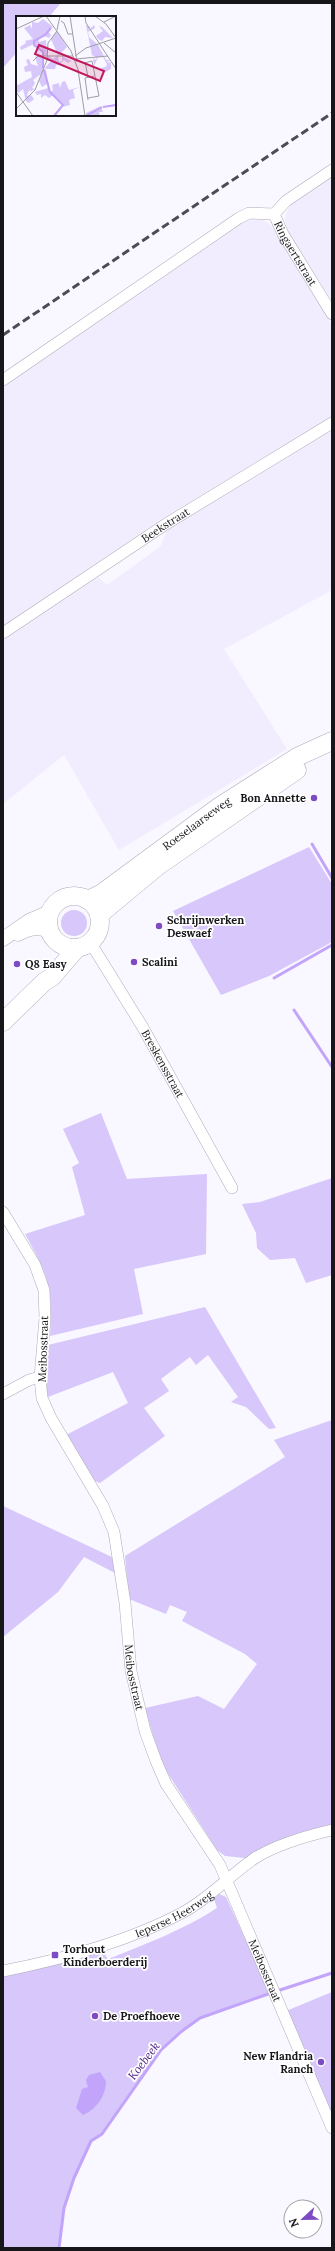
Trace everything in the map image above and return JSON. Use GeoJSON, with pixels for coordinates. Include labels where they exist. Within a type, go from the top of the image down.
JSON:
{"type":"FeatureCollection","features":[{"type":"Feature","properties":{"kind":"main road","name":"Roeselaarseweg"},"geometry":{"type":"LineString","coordinates":[[88,900],[102,893],[220,806],[297,757],[331,742]]}},
{"type":"Feature","properties":{"kind":"main road","name":"Roeselaarseweg"},"geometry":{"type":"LineString","coordinates":[[99,914],[158,866],[302,767],[331,742]]}},
{"type":"Feature","properties":{"kind":"main road"},"geometry":{"type":"LineString","coordinates":[[3,1022],[44,982],[52,977],[99,930],[99,914],[95,906],[80,896],[71,896],[62,899],[55,904],[50,912],[52,958],[44,982]]}},
{"type":"Feature","properties":{"kind":"main road"},"geometry":{"type":"LineString","coordinates":[[52,936],[64,946],[84,945]]}},
{"type":"Feature","properties":{"kind":"street","name":"Ringaertstraat"},"geometry":{"type":"LineString","coordinates":[[332,170],[286,201],[274,214],[283,234],[332,314]]}},
{"type":"Feature","properties":{"kind":"street"},"geometry":{"type":"LineString","coordinates":[[3,380],[239,218],[250,213],[274,214]]}},
{"type":"Feature","properties":{"kind":"street","name":"Beekstraat"},"geometry":{"type":"LineString","coordinates":[[3,633],[166,524],[332,423]]}},
{"type":"Feature","properties":{"kind":"street"},"geometry":{"type":"LineString","coordinates":[[3,939],[28,921],[50,912]]}},
{"type":"Feature","properties":{"kind":"street"},"geometry":{"type":"LineString","coordinates":[[3,939],[30,928],[43,928],[52,936]]}},
{"type":"Feature","properties":{"kind":"street","name":"Breskensstraat"},"geometry":{"type":"LineString","coordinates":[[84,945],[142,1026],[232,1188]]}},
{"type":"Feature","properties":{"kind":"street","name":"Meibosstraat"},"geometry":{"type":"LineString","coordinates":[[3,1212],[35,1265],[44,1290],[45,1318],[40,1377],[42,1398],[51,1418],[103,1506],[114,1532],[125,1603],[131,1671],[145,1731],[166,1784],[220,1865],[226,1882],[278,1998],[332,2128]]}},
{"type":"Feature","properties":{"kind":"street"},"geometry":{"type":"LineString","coordinates":[[3,1394],[29,1380],[40,1377]]}},
{"type":"Feature","properties":{"kind":"street","name":"Ieperse Heerweg"},"geometry":{"type":"LineString","coordinates":[[3,1971],[86,1950],[150,1927],[183,1912],[226,1882],[256,1858],[285,1844],[332,1830]]}},
{"type":"Feature","properties":{"kind":"shaded area"},"geometry":{"type":"Polygon","coordinates":[[[3,3],[60,4],[50,16],[16,16],[16,53],[3,68],[3,3]]]}},
{"type":"Feature","properties":{"kind":"shaded area"},"geometry":{"type":"Polygon","coordinates":[[[332,175],[332,304],[288,231],[285,220],[287,211],[293,202],[332,175]]]}},
{"type":"Feature","properties":{"kind":"shaded area"},"geometry":{"type":"Polygon","coordinates":[[[252,219],[263,220],[272,226],[332,325],[332,417],[161,519],[3,626],[3,385],[242,222],[252,219]]]}},
{"type":"Feature","properties":{"kind":"shaded area"},"geometry":{"type":"Polygon","coordinates":[[[332,430],[332,590],[224,649],[287,749],[119,850],[64,755],[3,804],[3,640],[98,577],[107,585],[161,546],[167,530],[332,430]]]}},
{"type":"Feature","properties":{"kind":"shaded area"},"geometry":{"type":"Polygon","coordinates":[[[309,847],[332,884],[332,942],[269,976],[221,995],[173,911],[309,847]]]}},
{"type":"Feature","properties":{"kind":"shaded area"},"geometry":{"type":"Polygon","coordinates":[[[74,910],[84,913],[87,923],[84,933],[74,936],[64,933],[61,923],[64,913],[74,910]]]}},
{"type":"Feature","properties":{"kind":"shaded area"},"geometry":{"type":"Polygon","coordinates":[[[101,1113],[127,1179],[207,1174],[206,1254],[134,1269],[143,1314],[50,1336],[51,1305],[48,1283],[39,1261],[25,1234],[85,1215],[72,1167],[79,1163],[63,1129],[101,1113]]]}},
{"type":"Feature","properties":{"kind":"shaded area"},"geometry":{"type":"Polygon","coordinates":[[[332,1178],[332,1275],[306,1283],[295,1258],[270,1260],[257,1248],[256,1233],[242,1204],[260,1202],[332,1178]]]}},
{"type":"Feature","properties":{"kind":"shaded area"},"geometry":{"type":"Polygon","coordinates":[[[205,1307],[276,1428],[269,1429],[246,1407],[231,1402],[238,1397],[208,1355],[196,1365],[190,1357],[161,1379],[169,1391],[144,1408],[165,1436],[100,1483],[95,1481],[66,1435],[128,1403],[113,1372],[48,1397],[45,1383],[48,1345],[205,1307]]]}},
{"type":"Feature","properties":{"kind":"shaded area"},"geometry":{"type":"Polygon","coordinates":[[[332,1420],[332,1825],[279,1841],[245,1858],[225,1856],[217,1850],[165,1769],[156,1746],[145,1708],[198,1696],[224,1709],[257,1664],[245,1654],[182,1621],[187,1612],[170,1605],[166,1614],[129,1599],[125,1556],[285,1457],[274,1440],[332,1420]]]}},
{"type":"Feature","properties":{"kind":"shaded area"},"geometry":{"type":"Polygon","coordinates":[[[3,1506],[114,1558],[117,1574],[84,1557],[58,1592],[3,1637],[3,1506]]]}},
{"type":"Feature","properties":{"kind":"shaded area"},"geometry":{"type":"Polygon","coordinates":[[[219,1894],[226,1897],[270,1993],[200,2018],[182,2031],[161,2050],[102,2134],[91,2141],[74,2178],[64,2208],[59,2248],[3,2248],[3,1975],[102,1950],[108,1959],[164,1936],[204,1916],[217,1908],[214,1899],[219,1894]]]}},
{"type":"Feature","properties":{"kind":"shaded area","name":"New Flandria Ranch"},"geometry":{"type":"Polygon","coordinates":[[[332,1992],[332,2114],[286,2011],[332,1992]]]}},
{"type":"Feature","properties":{"kind":"shaded area"},"geometry":{"type":"Polygon","coordinates":[[[100,2072],[106,2081],[106,2086],[100,2101],[83,2115],[76,2108],[82,2089],[88,2087],[86,2080],[89,2075],[100,2072]]]}},
{"type":"Feature","properties":{"kind":"waterway"},"geometry":{"type":"LineString","coordinates":[[312,844],[332,878]]}},
{"type":"Feature","properties":{"kind":"waterway"},"geometry":{"type":"LineString","coordinates":[[274,978],[332,945]]}},
{"type":"Feature","properties":{"kind":"waterway"},"geometry":{"type":"LineString","coordinates":[[294,1010],[332,1067]]}},
{"type":"Feature","properties":{"kind":"waterway","name":"Koebeek"},"geometry":{"type":"LineString","coordinates":[[277,1991],[332,1973]]}},
{"type":"Feature","properties":{"kind":"waterway","name":"Koebeek"},"geometry":{"type":"LineString","coordinates":[[59,2248],[64,2208],[74,2178],[91,2141],[102,2134],[161,2050],[182,2031],[200,2018],[271,1993]]}},
{"type":"Feature","properties":{"kind":"railway"},"geometry":{"type":"LineString","coordinates":[[3,335],[332,113]]}},
{"type":"Feature","properties":{"kind":"place","name":"Bon Annette"},"geometry":{"type":"Point","coordinates":[314,798]}},
{"type":"Feature","properties":{"kind":"place","name":"Schrijnwerken Deswaef"},"geometry":{"type":"Point","coordinates":[159,926]}},
{"type":"Feature","properties":{"kind":"place","name":"Scalini"},"geometry":{"type":"Point","coordinates":[134,962]}},
{"type":"Feature","properties":{"kind":"place","name":"Q8 Easy"},"geometry":{"type":"Point","coordinates":[17,964]}},
{"type":"Feature","properties":{"kind":"place","name":"Torhout Kinderboerderij"},"geometry":{"type":"Point","coordinates":[55,1955]}},
{"type":"Feature","properties":{"kind":"place","name":"De Proefhoeve"},"geometry":{"type":"Point","coordinates":[95,2016]}},
{"type":"Feature","properties":{"kind":"place","name":"New Flandria Ranch"},"geometry":{"type":"Point","coordinates":[321,2062]}}]}
